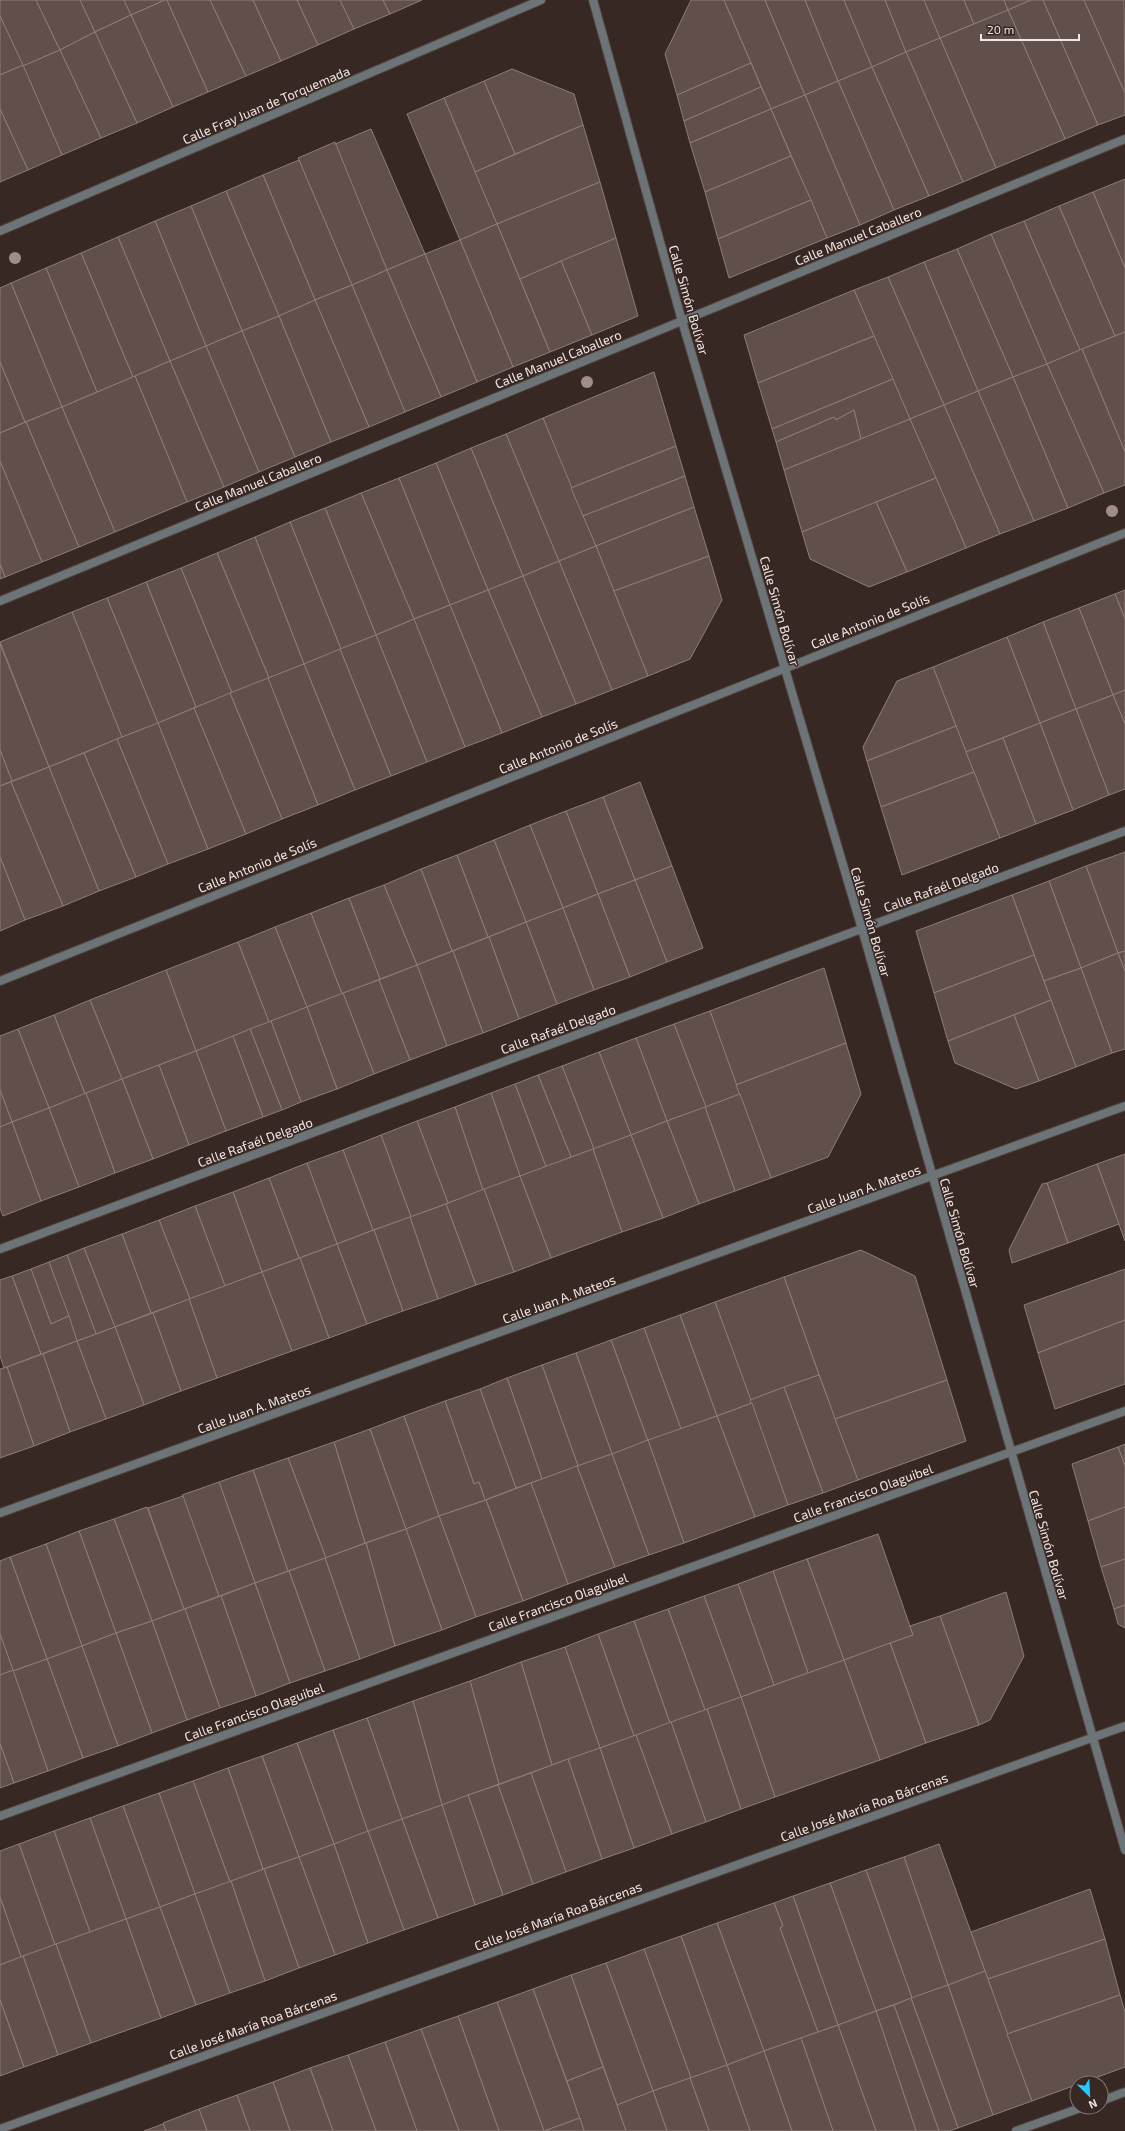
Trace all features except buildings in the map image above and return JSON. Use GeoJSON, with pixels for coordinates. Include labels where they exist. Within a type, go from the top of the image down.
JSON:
{"type":"FeatureCollection","features":[{"type":"Feature","properties":{"kind":"street","name":"Calle Fray Juan de Torquemada"},"geometry":{"type":"LineString","coordinates":[[0,231],[541,0]]}},
{"type":"Feature","properties":{"kind":"street","name":"Calle Simón Bolívar"},"geometry":{"type":"LineString","coordinates":[[593,0],[682,321],[862,929],[931,1177],[1125,1850]]}},
{"type":"Feature","properties":{"kind":"street","name":"Calle Manuel Caballero"},"geometry":{"type":"LineString","coordinates":[[0,601],[1125,139]]}},
{"type":"Feature","properties":{"kind":"street","name":"Calle Antonio de Solís"},"geometry":{"type":"LineString","coordinates":[[0,981],[1125,533]]}},
{"type":"Feature","properties":{"kind":"street","name":"Calle Rafaél Delgado"},"geometry":{"type":"LineString","coordinates":[[0,1249],[1125,831]]}},
{"type":"Feature","properties":{"kind":"street","name":"Calle Juan A. Mateos"},"geometry":{"type":"LineString","coordinates":[[0,1513],[1125,1106]]}},
{"type":"Feature","properties":{"kind":"street","name":"Calle Francisco Olaguibel"},"geometry":{"type":"LineString","coordinates":[[0,1816],[1125,1411]]}},
{"type":"Feature","properties":{"kind":"street","name":"Calle José María Roa Bárcenas"},"geometry":{"type":"LineString","coordinates":[[0,2129],[1125,1726]]}},
{"type":"Feature","properties":{"kind":"street"},"geometry":{"type":"LineString","coordinates":[[1109,2097],[1125,2092]]}},
{"type":"Feature","properties":{"kind":"street"},"geometry":{"type":"LineString","coordinates":[[1016,2131],[1069,2112]]}}]}
